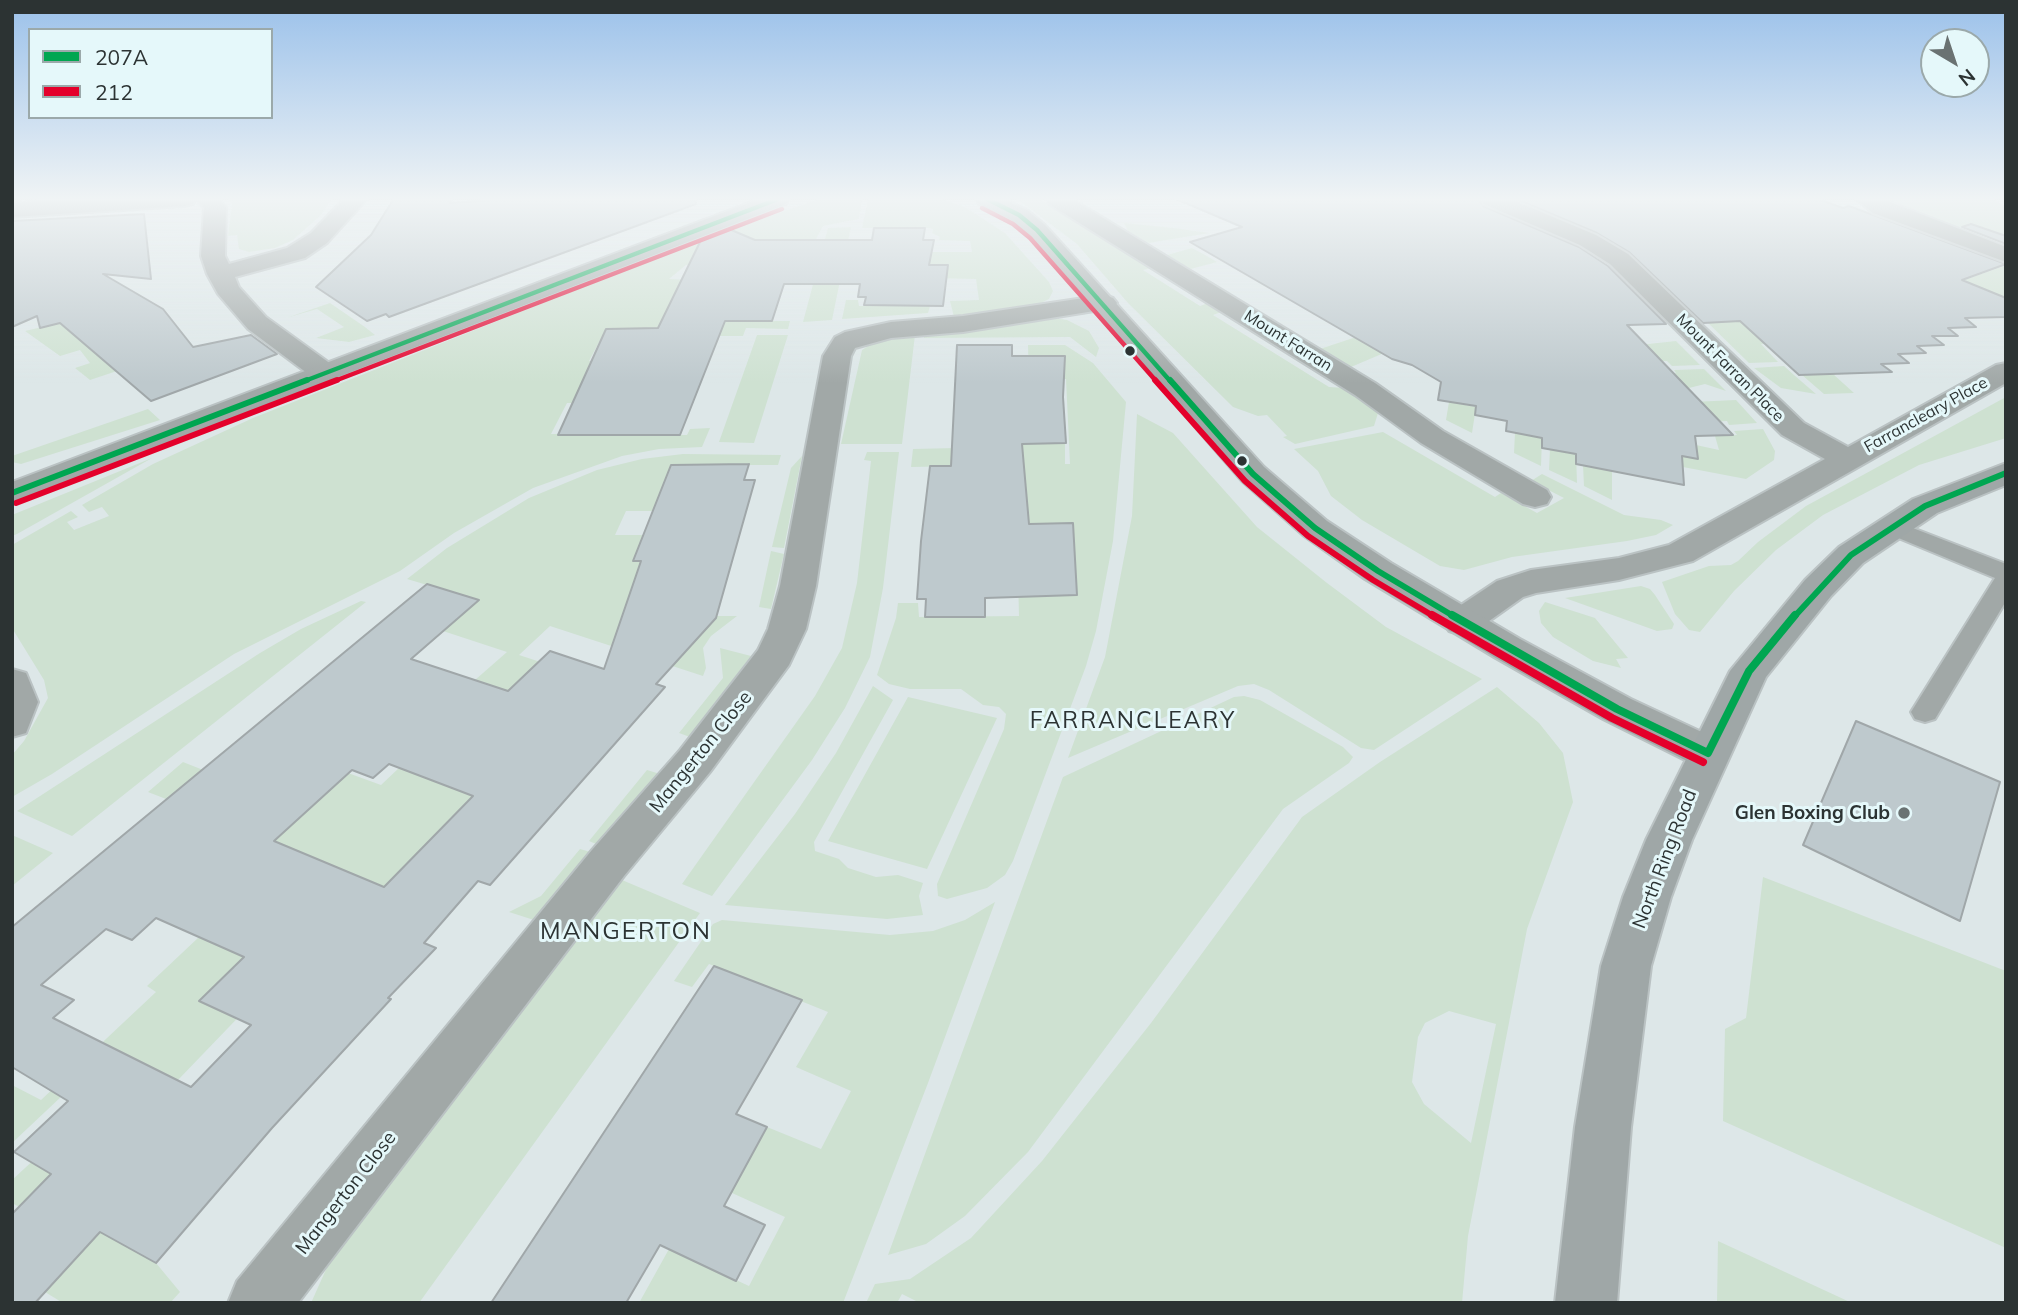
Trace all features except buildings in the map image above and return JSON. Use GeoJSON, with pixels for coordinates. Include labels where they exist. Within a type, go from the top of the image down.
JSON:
{"type":"FeatureCollection","features":[{"type":"Feature","properties":{"kind":"main road","name":"North Ring Road"},"geometry":{"type":"LineString","coordinates":[[1586,1295],[1603,1127],[1626,965],[1651,885],[1708,753],[1749,671],[1782,629],[1851,555],[1925,506],[2006,473]]}},
{"type":"Feature","properties":{"kind":"street"},"geometry":{"type":"LineString","coordinates":[[216,260],[219,274],[241,307],[257,323],[325,373]]}},
{"type":"Feature","properties":{"kind":"street"},"geometry":{"type":"LineString","coordinates":[[219,274],[269,260]]}},
{"type":"Feature","properties":{"kind":"street"},"geometry":{"type":"LineString","coordinates":[[12,493],[618,260]]}},
{"type":"Feature","properties":{"kind":"street"},"geometry":{"type":"LineString","coordinates":[[1065,260],[1253,474],[1315,528],[1378,571],[1462,622],[1617,709],[1708,753]]}},
{"type":"Feature","properties":{"kind":"street","name":"Mount Farran"},"geometry":{"type":"LineString","coordinates":[[1165,260],[1365,389],[1424,431],[1535,497]]}},
{"type":"Feature","properties":{"kind":"street","name":"Mount Farran Place"},"geometry":{"type":"LineString","coordinates":[[1620,260],[1793,429],[1847,459]]}},
{"type":"Feature","properties":{"kind":"street","name":"Mangerton Close"},"geometry":{"type":"LineString","coordinates":[[259,1303],[608,863],[695,761],[775,656],[787,629],[798,586],[837,356],[845,343],[891,330],[963,324],[1104,303]]}},
{"type":"Feature","properties":{"kind":"street","name":"Farrancleary Place"},"geometry":{"type":"LineString","coordinates":[[1847,459],[2006,371]]}},
{"type":"Feature","properties":{"kind":"street"},"geometry":{"type":"LineString","coordinates":[[1462,622],[1510,589],[1531,582],[1619,569],[1681,553],[1847,459]]}},
{"type":"Feature","properties":{"kind":"street"},"geometry":{"type":"LineString","coordinates":[[12,683],[18,702],[12,722]]}},
{"type":"Feature","properties":{"kind":"lane"},"geometry":{"type":"LineString","coordinates":[[1892,527],[2006,573]]}},
{"type":"Feature","properties":{"kind":"lane"},"geometry":{"type":"LineString","coordinates":[[1925,712],[2006,580]]}},
{"type":"Feature","properties":{"kind":"green space"},"geometry":{"type":"Polygon","coordinates":[[[651,260],[754,260],[739,265],[686,265],[669,279],[692,280],[714,321],[790,321],[788,329],[746,328],[743,336],[606,329],[589,361],[629,361],[600,403],[567,403],[551,434],[687,435],[690,429],[710,428],[702,447],[659,449],[622,456],[533,488],[454,533],[400,571],[234,654],[52,774],[12,797],[12,755],[24,741],[48,698],[44,680],[12,628],[12,545],[71,511],[78,517],[67,522],[74,530],[109,516],[102,507],[89,512],[82,505],[153,464],[253,418],[651,260]]]}},
{"type":"Feature","properties":{"kind":"green space"},"geometry":{"type":"Polygon","coordinates":[[[819,260],[844,260],[832,320],[803,322],[819,260]]]}},
{"type":"Feature","properties":{"kind":"green space"},"geometry":{"type":"Polygon","coordinates":[[[913,260],[1030,260],[1049,282],[1053,291],[1049,299],[1039,304],[1016,310],[954,317],[950,301],[979,300],[976,279],[929,278],[912,265],[913,260]]]}},
{"type":"Feature","properties":{"kind":"green space"},"geometry":{"type":"Polygon","coordinates":[[[1091,260],[1139,260],[1151,268],[1143,270],[1200,306],[1208,303],[1221,312],[1213,315],[1329,387],[1345,388],[1378,413],[1374,426],[1295,444],[1283,437],[1287,436],[1267,415],[1258,416],[1233,407],[1128,303],[1091,260]]]}},
{"type":"Feature","properties":{"kind":"green space"},"geometry":{"type":"Polygon","coordinates":[[[1176,260],[1217,262],[1191,269],[1176,260]]]}},
{"type":"Feature","properties":{"kind":"green space"},"geometry":{"type":"Polygon","coordinates":[[[2004,266],[2006,301],[1964,280],[2004,266]]]}},
{"type":"Feature","properties":{"kind":"green space"},"geometry":{"type":"Polygon","coordinates":[[[846,300],[858,300],[859,306],[930,306],[928,313],[842,319],[846,300]]]}},
{"type":"Feature","properties":{"kind":"green space"},"geometry":{"type":"Polygon","coordinates":[[[330,303],[375,335],[349,342],[316,338],[344,327],[317,309],[286,318],[330,303]]]}},
{"type":"Feature","properties":{"kind":"green space"},"geometry":{"type":"Polygon","coordinates":[[[84,317],[120,370],[90,380],[75,368],[90,363],[80,350],[60,356],[25,331],[84,317]]]}},
{"type":"Feature","properties":{"kind":"green space"},"geometry":{"type":"Polygon","coordinates":[[[1055,318],[1067,320],[1089,331],[1099,348],[1096,357],[1070,337],[924,338],[924,335],[974,331],[1055,318]]]}},
{"type":"Feature","properties":{"kind":"green space"},"geometry":{"type":"Polygon","coordinates":[[[1705,320],[1773,322],[1793,345],[1761,344],[1778,362],[1749,363],[1705,320]]]}},
{"type":"Feature","properties":{"kind":"green space"},"geometry":{"type":"Polygon","coordinates":[[[757,335],[788,335],[754,443],[719,442],[757,335]]]}},
{"type":"Feature","properties":{"kind":"green space"},"geometry":{"type":"Polygon","coordinates":[[[915,335],[902,444],[841,444],[862,350],[873,343],[915,335]]]}},
{"type":"Feature","properties":{"kind":"green space"},"geometry":{"type":"Polygon","coordinates":[[[1356,337],[1384,353],[1351,367],[1320,349],[1356,337]]]}},
{"type":"Feature","properties":{"kind":"green space"},"geometry":{"type":"Polygon","coordinates":[[[1676,341],[1700,365],[1672,366],[1667,361],[1655,361],[1639,345],[1676,341]]]}},
{"type":"Feature","properties":{"kind":"green space"},"geometry":{"type":"Polygon","coordinates":[[[1028,345],[1065,345],[1093,363],[1126,402],[1113,541],[1096,631],[1086,666],[1013,861],[1005,875],[987,888],[947,899],[938,896],[937,884],[1004,729],[1006,714],[999,707],[983,705],[961,689],[910,689],[889,684],[877,675],[896,618],[898,603],[918,603],[919,617],[1019,616],[1017,536],[1006,535],[1007,512],[986,512],[986,489],[1004,488],[1005,476],[1025,475],[1024,465],[1020,465],[1021,443],[1035,443],[1035,434],[1021,434],[1021,397],[1063,397],[1064,405],[1050,406],[1053,434],[1048,434],[1049,443],[1065,443],[1065,464],[1070,464],[1066,379],[1055,379],[1055,386],[1029,386],[1028,345]],[[1058,574],[1058,587],[1039,587],[1040,596],[1077,595],[1076,574],[1058,574]]]}},
{"type":"Feature","properties":{"kind":"green space"},"geometry":{"type":"Polygon","coordinates":[[[1784,366],[1816,394],[1781,388],[1754,368],[1784,366]]]}},
{"type":"Feature","properties":{"kind":"green space"},"geometry":{"type":"Polygon","coordinates":[[[1704,369],[1726,391],[1705,384],[1681,390],[1665,373],[1676,373],[1674,370],[1704,369]]]}},
{"type":"Feature","properties":{"kind":"green space"},"geometry":{"type":"Polygon","coordinates":[[[1833,374],[1854,393],[1824,394],[1802,375],[1833,374]]]}},
{"type":"Feature","properties":{"kind":"green space"},"geometry":{"type":"Polygon","coordinates":[[[2006,397],[2006,438],[1919,465],[1823,515],[1776,550],[1734,591],[1700,632],[1689,630],[1675,614],[1662,582],[1709,566],[1731,565],[1806,506],[2006,397]]]}},
{"type":"Feature","properties":{"kind":"green space"},"geometry":{"type":"Polygon","coordinates":[[[1736,400],[1757,423],[1729,425],[1727,421],[1710,422],[1692,402],[1736,400]]]}},
{"type":"Feature","properties":{"kind":"green space"},"geometry":{"type":"Polygon","coordinates":[[[1449,402],[1476,407],[1472,433],[1446,420],[1449,402]]]}},
{"type":"Feature","properties":{"kind":"green space"},"geometry":{"type":"Polygon","coordinates":[[[148,409],[160,420],[21,464],[12,462],[12,456],[148,409]]]}},
{"type":"Feature","properties":{"kind":"green space"},"geometry":{"type":"Polygon","coordinates":[[[1137,414],[1173,433],[1257,527],[1327,583],[1386,627],[1482,679],[1374,750],[1361,748],[1269,690],[1254,684],[1238,686],[1068,758],[1105,657],[1132,516],[1137,414]]]}},
{"type":"Feature","properties":{"kind":"green space"},"geometry":{"type":"Polygon","coordinates":[[[1763,429],[1775,451],[1774,460],[1746,479],[1683,467],[1682,456],[1697,459],[1696,445],[1719,450],[1715,436],[1737,435],[1734,431],[1763,429]]]}},
{"type":"Feature","properties":{"kind":"green space"},"geometry":{"type":"Polygon","coordinates":[[[1383,432],[1495,497],[1501,493],[1537,513],[1564,498],[1531,481],[1542,474],[1624,515],[1661,520],[1673,525],[1656,535],[1512,557],[1464,570],[1440,566],[1362,520],[1331,496],[1318,471],[1294,449],[1383,432]]]}},
{"type":"Feature","properties":{"kind":"green space"},"geometry":{"type":"Polygon","coordinates":[[[1515,433],[1542,438],[1541,466],[1514,453],[1515,433]]]}},
{"type":"Feature","properties":{"kind":"green space"},"geometry":{"type":"Polygon","coordinates":[[[956,448],[963,466],[911,467],[913,449],[956,448]]]}},
{"type":"Feature","properties":{"kind":"green space"},"geometry":{"type":"Polygon","coordinates":[[[1550,449],[1576,454],[1577,483],[1549,470],[1550,449]]]}},
{"type":"Feature","properties":{"kind":"green space"},"geometry":{"type":"Polygon","coordinates":[[[867,452],[899,452],[883,588],[870,657],[845,708],[812,760],[712,896],[682,884],[815,696],[842,648],[857,583],[871,461],[864,460],[867,452]]]}},
{"type":"Feature","properties":{"kind":"green space"},"geometry":{"type":"Polygon","coordinates":[[[683,454],[781,455],[778,465],[690,465],[653,511],[626,511],[615,535],[659,535],[652,561],[716,616],[737,616],[711,636],[703,648],[706,668],[703,676],[550,626],[519,655],[568,671],[444,785],[472,796],[415,855],[479,881],[448,915],[317,859],[224,947],[260,935],[280,974],[177,1081],[113,1048],[12,1143],[12,1085],[41,1100],[156,992],[147,986],[199,937],[184,806],[148,792],[183,762],[306,811],[348,773],[381,785],[455,715],[475,680],[507,652],[443,631],[478,600],[407,579],[447,548],[529,498],[597,470],[642,459],[683,454]]]}},
{"type":"Feature","properties":{"kind":"green space"},"geometry":{"type":"Polygon","coordinates":[[[802,456],[784,548],[772,547],[791,468],[802,456]]]}},
{"type":"Feature","properties":{"kind":"green space"},"geometry":{"type":"Polygon","coordinates":[[[152,458],[17,534],[12,536],[12,515],[152,458]]]}},
{"type":"Feature","properties":{"kind":"green space"},"geometry":{"type":"Polygon","coordinates":[[[1583,465],[1612,470],[1612,500],[1584,486],[1583,465]]]}},
{"type":"Feature","properties":{"kind":"green space"},"geometry":{"type":"Polygon","coordinates":[[[771,551],[784,554],[771,609],[759,607],[771,551]]]}},
{"type":"Feature","properties":{"kind":"green space"},"geometry":{"type":"Polygon","coordinates":[[[1641,586],[1650,589],[1655,595],[1674,624],[1672,629],[1657,631],[1565,598],[1641,586]]]}},
{"type":"Feature","properties":{"kind":"green space"},"geometry":{"type":"Polygon","coordinates":[[[361,601],[366,602],[72,836],[17,811],[260,653],[301,629],[361,601]]]}},
{"type":"Feature","properties":{"kind":"green space"},"geometry":{"type":"Polygon","coordinates":[[[1545,602],[1595,618],[1628,658],[1616,659],[1621,668],[1593,661],[1553,637],[1541,623],[1539,611],[1545,602]]]}},
{"type":"Feature","properties":{"kind":"green space"},"geometry":{"type":"Polygon","coordinates":[[[720,648],[751,656],[690,737],[679,733],[723,678],[720,648]]]}},
{"type":"Feature","properties":{"kind":"green space"},"geometry":{"type":"Polygon","coordinates":[[[873,686],[893,700],[814,842],[815,851],[839,859],[848,868],[876,877],[898,875],[923,883],[919,896],[923,915],[887,919],[725,905],[795,814],[836,753],[873,686]]]}},
{"type":"Feature","properties":{"kind":"green space"},"geometry":{"type":"Polygon","coordinates":[[[1497,687],[1539,723],[1563,753],[1573,802],[1527,929],[1468,1236],[1462,1303],[920,1303],[902,1294],[897,1303],[866,1303],[875,1284],[910,1279],[971,1238],[1042,1161],[1151,1023],[1302,817],[1380,762],[1497,687]],[[1449,1011],[1425,1023],[1418,1037],[1412,1082],[1424,1104],[1471,1143],[1496,1024],[1449,1011]]]}},
{"type":"Feature","properties":{"kind":"green space"},"geometry":{"type":"Polygon","coordinates":[[[1244,696],[1260,700],[1343,747],[1353,757],[1349,763],[1283,809],[1028,1152],[965,1216],[926,1244],[888,1255],[1063,777],[1234,697],[1244,696]]]}},
{"type":"Feature","properties":{"kind":"green space"},"geometry":{"type":"Polygon","coordinates":[[[908,697],[997,718],[927,869],[828,841],[908,697]]]}},
{"type":"Feature","properties":{"kind":"green space"},"geometry":{"type":"Polygon","coordinates":[[[647,770],[660,774],[601,846],[589,841],[647,770]]]}},
{"type":"Feature","properties":{"kind":"green space"},"geometry":{"type":"Polygon","coordinates":[[[12,835],[53,853],[12,886],[12,835]]]}},
{"type":"Feature","properties":{"kind":"green space"},"geometry":{"type":"Polygon","coordinates":[[[580,849],[594,853],[537,921],[509,912],[541,896],[580,849]]]}},
{"type":"Feature","properties":{"kind":"green space"},"geometry":{"type":"Polygon","coordinates":[[[1763,877],[2006,971],[2006,1248],[1723,1121],[1725,1029],[1746,1018],[1763,877]]]}},
{"type":"Feature","properties":{"kind":"green space"},"geometry":{"type":"Polygon","coordinates":[[[622,880],[700,913],[419,1303],[311,1303],[328,1265],[406,1157],[622,880]]]}},
{"type":"Feature","properties":{"kind":"green space"},"geometry":{"type":"Polygon","coordinates":[[[995,902],[843,1303],[639,1303],[669,1249],[749,1286],[785,1217],[710,1183],[756,1147],[767,1127],[821,1149],[851,1091],[796,1067],[828,1012],[709,964],[692,987],[674,981],[713,924],[722,920],[890,935],[933,931],[965,920],[995,902]]]}},
{"type":"Feature","properties":{"kind":"green space"},"geometry":{"type":"Polygon","coordinates":[[[51,1144],[88,1167],[34,1215],[12,1203],[12,1180],[51,1144]]]}},
{"type":"Feature","properties":{"kind":"green space"},"geometry":{"type":"Polygon","coordinates":[[[100,1232],[156,1263],[180,1292],[170,1303],[63,1303],[45,1292],[100,1232]]]}},
{"type":"Feature","properties":{"kind":"green space"},"geometry":{"type":"Polygon","coordinates":[[[1718,1241],[1852,1303],[1717,1303],[1718,1241]]]}},
{"type":"Feature","properties":{"kind":"transit line","name":"207A"},"geometry":{"type":"LineString","coordinates":[[12,493],[618,260]]}},
{"type":"Feature","properties":{"kind":"transit line","name":"212"},"geometry":{"type":"LineString","coordinates":[[16,503],[648,260]]}},
{"type":"Feature","properties":{"kind":"transit line","name":"212"},"geometry":{"type":"LineString","coordinates":[[1050,260],[1245,481],[1308,536],[1373,580],[1502,657],[1612,718],[1703,762]]}},
{"type":"Feature","properties":{"kind":"transit line","name":"207A"},"geometry":{"type":"LineString","coordinates":[[1064,260],[1253,474],[1315,528],[1378,571],[1507,648],[1617,709],[1708,753]]}},
{"type":"Feature","properties":{"kind":"transit line","name":"207A"},"geometry":{"type":"LineString","coordinates":[[1708,753],[1749,671],[1818,588],[1851,555],[1925,506],[2006,473]]}},
{"type":"Feature","properties":{"kind":"place","name":"Glen Boxing Club"},"geometry":{"type":"Point","coordinates":[1904,813]}},
{"type":"Feature","properties":{"kind":"district","name":"FARRANCLEARY"},"geometry":{"type":"Point","coordinates":[1133,721]}},
{"type":"Feature","properties":{"kind":"district","name":"MANGERTON"},"geometry":{"type":"Point","coordinates":[626,932]}}]}
